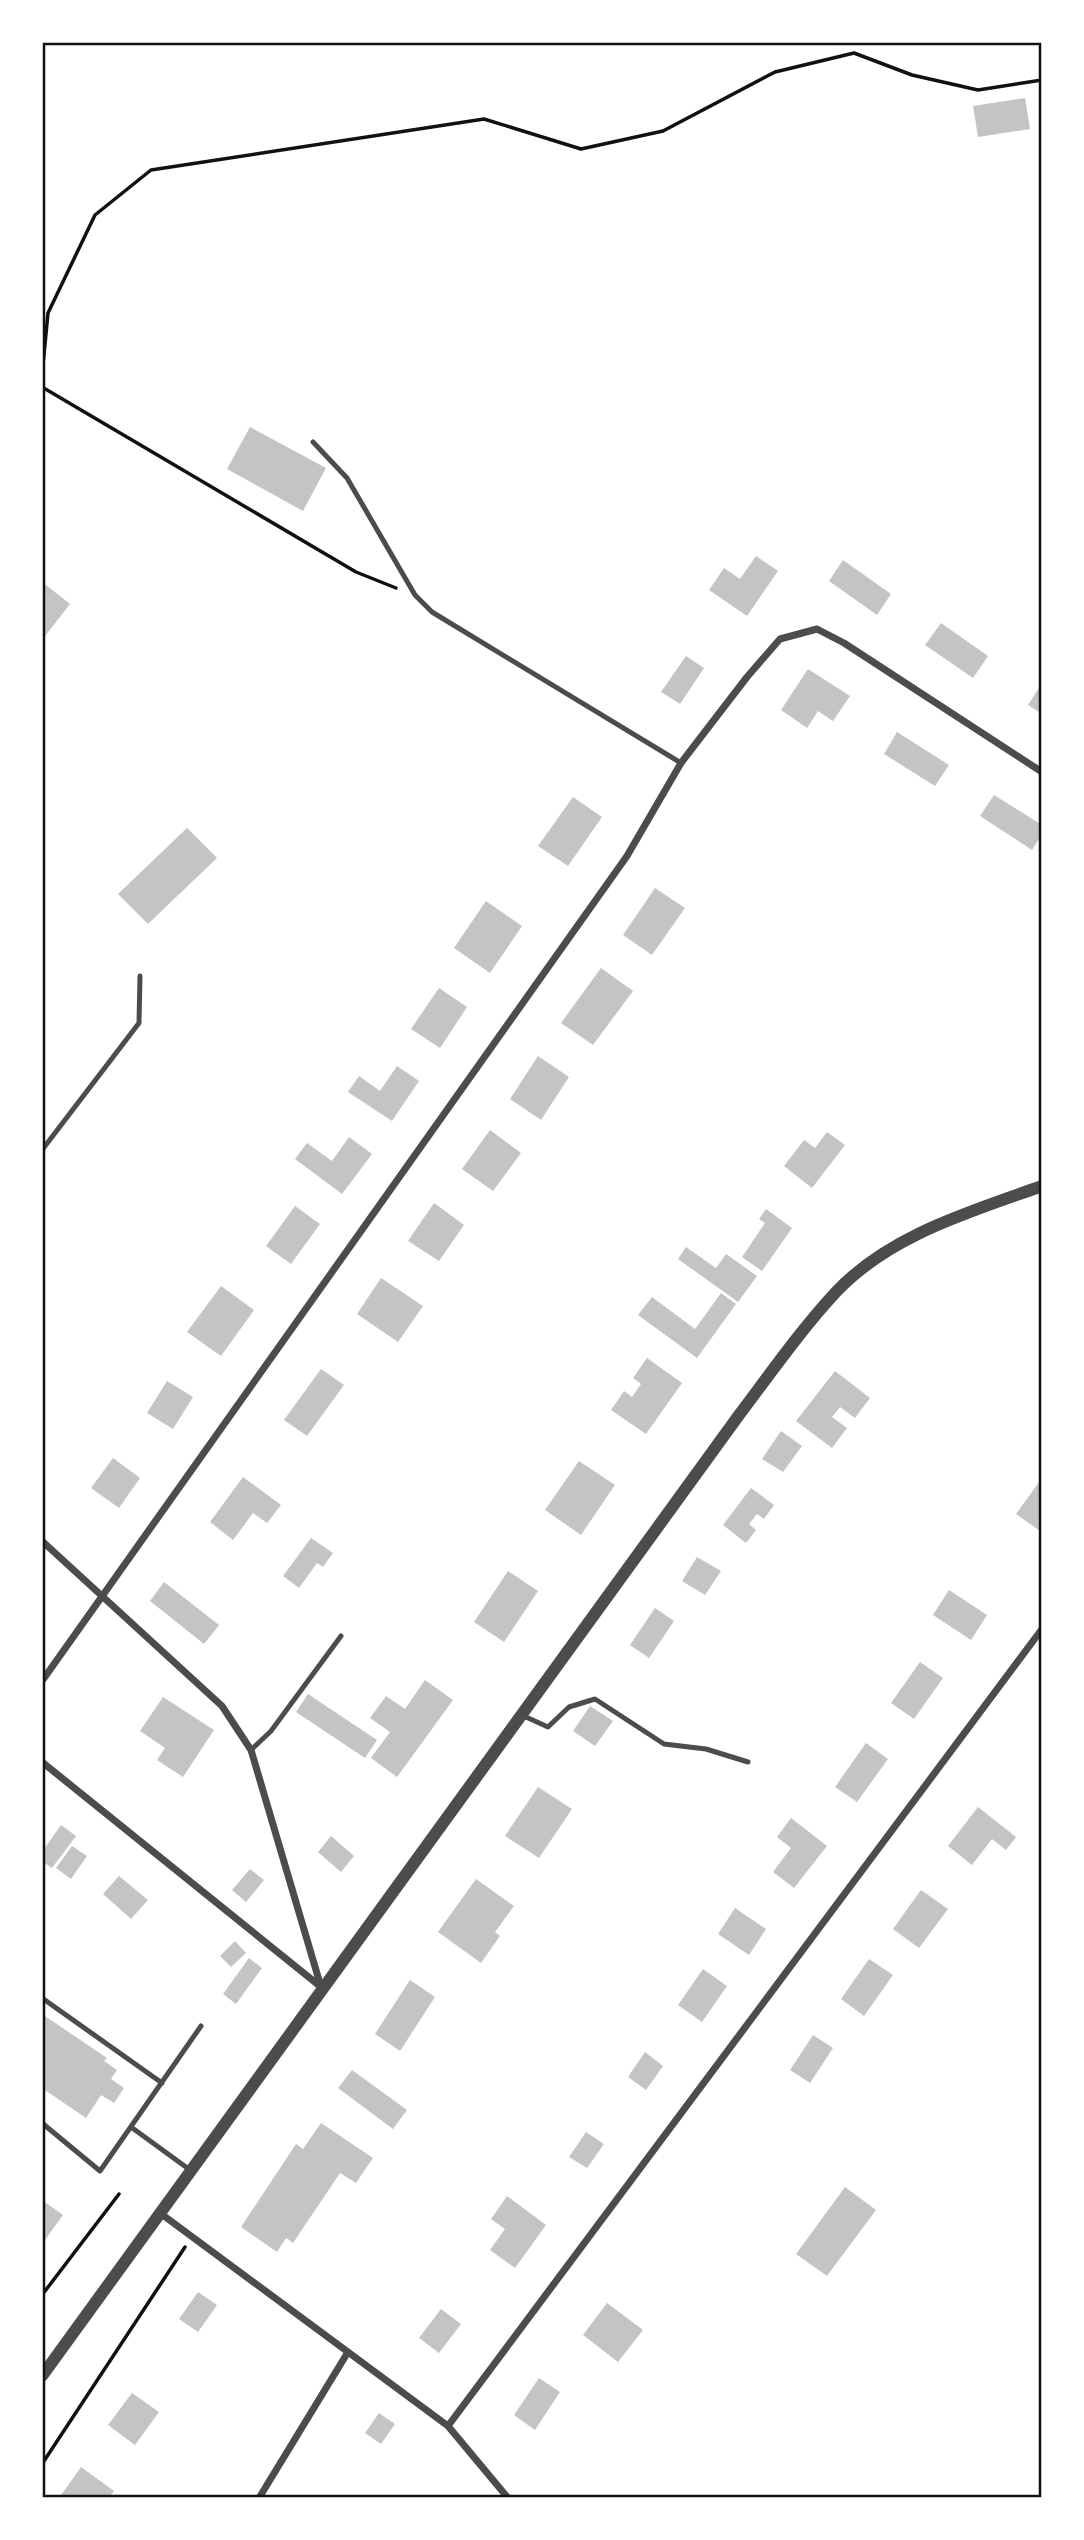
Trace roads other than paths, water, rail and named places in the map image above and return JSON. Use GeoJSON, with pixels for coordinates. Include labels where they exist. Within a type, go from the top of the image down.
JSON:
{"type":"FeatureCollection","features":[{"type":"Feature","properties":{"kind":"street"},"geometry":{"type":"LineString","coordinates":[[42,1681],[627,856],[681,763],[780,639],[817,629],[844,643],[1042,772]]}},
{"type":"Feature","properties":{"kind":"street"},"geometry":{"type":"LineString","coordinates":[[42,2375],[321,1987],[731,1426],[836,1292],[888,1251],[937,1224],[1042,1186]]}},
{"type":"Feature","properties":{"kind":"street"},"geometry":{"type":"LineString","coordinates":[[42,1541],[222,1706],[251,1750],[321,1987]]}},
{"type":"Feature","properties":{"kind":"street"},"geometry":{"type":"LineString","coordinates":[[448,2426],[1042,1629]]}},
{"type":"Feature","properties":{"kind":"street"},"geometry":{"type":"LineString","coordinates":[[42,1762],[321,1987]]}},
{"type":"Feature","properties":{"kind":"street"},"geometry":{"type":"LineString","coordinates":[[159,2213],[448,2426],[508,2498]]}},
{"type":"Feature","properties":{"kind":"street"},"geometry":{"type":"LineString","coordinates":[[259,2498],[348,2352]]}},
{"type":"Feature","properties":{"kind":"lane"},"geometry":{"type":"LineString","coordinates":[[313,442],[347,478],[415,595],[432,612],[681,763]]}},
{"type":"Feature","properties":{"kind":"lane"},"geometry":{"type":"LineString","coordinates":[[42,1150],[139,1023],[140,976]]}},
{"type":"Feature","properties":{"kind":"lane"},"geometry":{"type":"LineString","coordinates":[[251,1750],[271,1731],[341,1636]]}},
{"type":"Feature","properties":{"kind":"lane"},"geometry":{"type":"LineString","coordinates":[[526,1717],[548,1727],[569,1707],[595,1699],[664,1744],[706,1749],[748,1762]]}},
{"type":"Feature","properties":{"kind":"lane"},"geometry":{"type":"LineString","coordinates":[[42,1998],[162,2082]]}},
{"type":"Feature","properties":{"kind":"lane"},"geometry":{"type":"LineString","coordinates":[[42,2123],[100,2171],[201,2026]]}},
{"type":"Feature","properties":{"kind":"lane"},"geometry":{"type":"LineString","coordinates":[[131,2127],[190,2170]]}}]}
